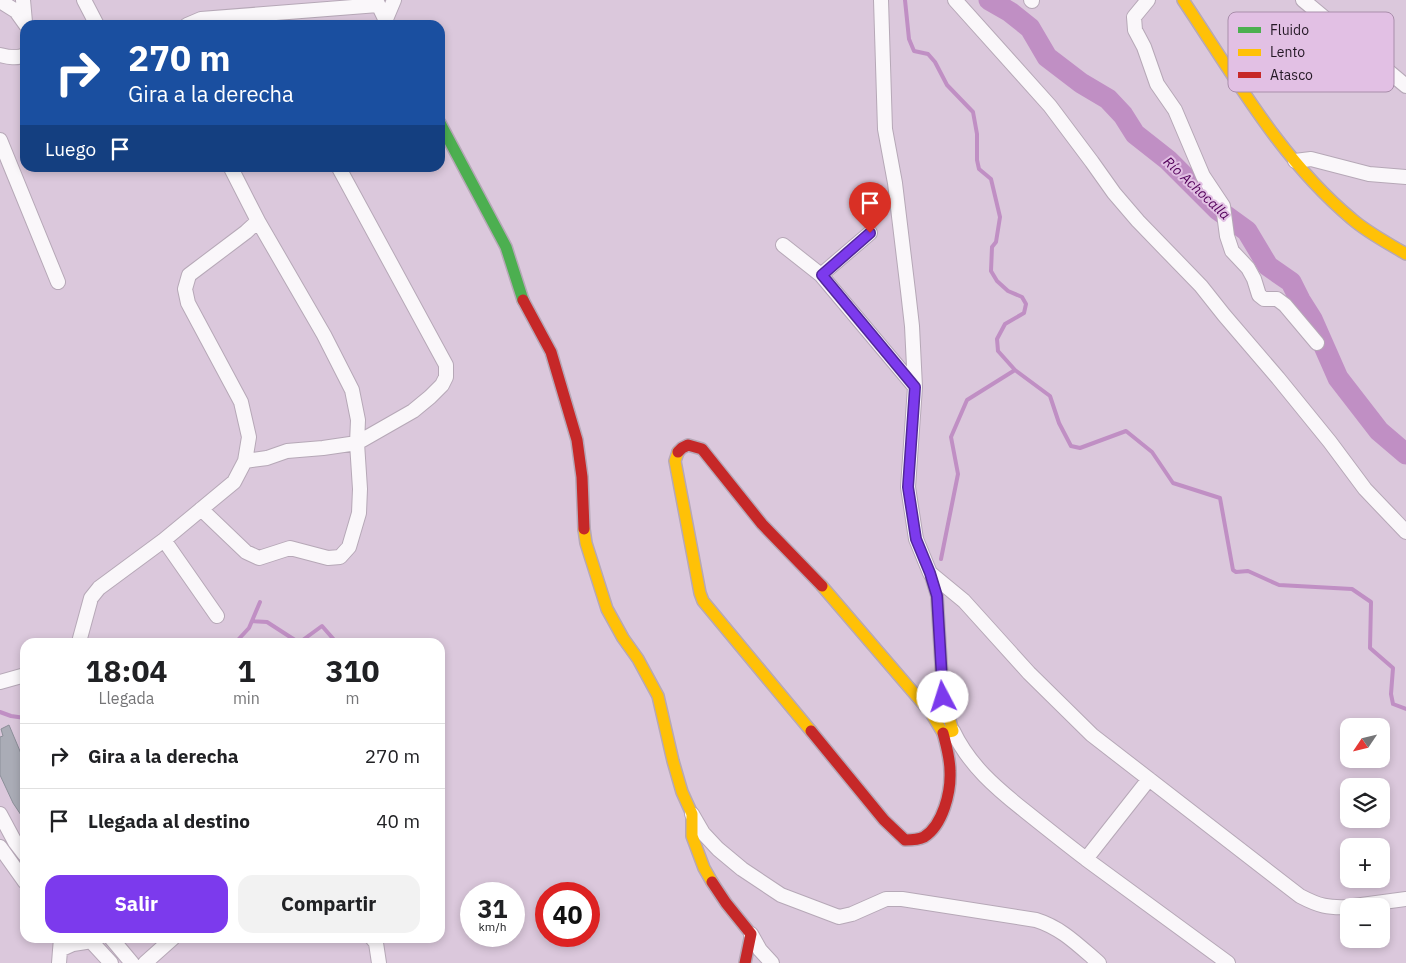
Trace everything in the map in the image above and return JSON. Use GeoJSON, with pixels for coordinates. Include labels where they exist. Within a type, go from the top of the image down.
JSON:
{"type":"FeatureCollection","features":[{"type":"Feature","properties":{"kind":"street"},"geometry":{"type":"LineString","coordinates":[[23,0],[25,20]]}},
{"type":"Feature","properties":{"kind":"street"},"geometry":{"type":"LineString","coordinates":[[84,0],[94,20]]}},
{"type":"Feature","properties":{"kind":"street"},"geometry":{"type":"LineString","coordinates":[[388,20],[394,0]]}},
{"type":"Feature","properties":{"kind":"street"},"geometry":{"type":"LineString","coordinates":[[881,0],[885,129],[895,183],[912,326],[915,387],[908,487],[916,539],[930,573],[938,603],[943,697],[948,732],[950,779],[946,802],[936,825],[924,836],[916,840],[905,840],[896,832],[878,813],[703,601],[700,593],[675,461],[677,454],[688,444],[694,444],[702,449],[762,524],[825,588],[890,667],[931,714],[948,732],[960,745],[980,772],[1002,793],[1086,858],[1228,963]]}},
{"type":"Feature","properties":{"kind":"street"},"geometry":{"type":"LineString","coordinates":[[955,0],[1050,106],[1114,193],[1138,221],[1201,286],[1278,378],[1330,442],[1365,490],[1406,532]]}},
{"type":"Feature","properties":{"kind":"street"},"geometry":{"type":"LineString","coordinates":[[1148,0],[1134,17],[1136,30],[1144,47],[1156,84],[1175,110],[1203,176],[1224,206],[1227,236],[1232,251],[1248,268],[1259,295],[1264,300],[1277,299],[1285,305],[1317,342]]}},
{"type":"Feature","properties":{"kind":"street"},"geometry":{"type":"LineString","coordinates":[[1182,0],[1228,66]]}},
{"type":"Feature","properties":{"kind":"street"},"geometry":{"type":"LineString","coordinates":[[1303,0],[1317,12]]}},
{"type":"Feature","properties":{"kind":"street"},"geometry":{"type":"LineString","coordinates":[[2,1],[16,11],[22,20]]}},
{"type":"Feature","properties":{"kind":"street"},"geometry":{"type":"LineString","coordinates":[[200,20],[377,2],[386,20]]}},
{"type":"Feature","properties":{"kind":"street"},"geometry":{"type":"LineString","coordinates":[[0,55],[20,57]]}},
{"type":"Feature","properties":{"kind":"street"},"geometry":{"type":"LineString","coordinates":[[1394,76],[1406,86]]}},
{"type":"Feature","properties":{"kind":"street"},"geometry":{"type":"LineString","coordinates":[[1247,92],[1295,161],[1322,192],[1348,216],[1406,254]]}},
{"type":"Feature","properties":{"kind":"street"},"geometry":{"type":"LineString","coordinates":[[445,132],[506,247],[521,298],[551,352],[577,440],[582,477],[584,528],[590,559],[607,609],[623,638],[652,682],[658,696],[682,792],[692,814],[704,833],[718,849],[742,869],[781,895],[840,917],[852,914],[886,899],[902,899],[1036,920],[1051,924],[1059,929],[1099,963]]}},
{"type":"Feature","properties":{"kind":"street"},"geometry":{"type":"LineString","coordinates":[[0,140],[58,282]]}},
{"type":"Feature","properties":{"kind":"street"},"geometry":{"type":"LineString","coordinates":[[1295,161],[1311,159],[1369,174],[1406,177]]}},
{"type":"Feature","properties":{"kind":"street"},"geometry":{"type":"LineString","coordinates":[[201,509],[246,552],[259,558],[290,548],[328,558],[340,557],[349,548],[359,513],[358,420],[352,390],[324,335],[258,221],[233,172]]}},
{"type":"Feature","properties":{"kind":"street"},"geometry":{"type":"LineString","coordinates":[[245,461],[267,458],[287,451],[357,443],[413,411],[430,398],[442,385],[446,376],[446,365],[341,172]]}},
{"type":"Feature","properties":{"kind":"street"},"geometry":{"type":"LineString","coordinates":[[80,638],[91,598],[99,588],[164,540],[234,482],[245,461],[249,436],[241,402],[188,303],[185,289],[189,275],[258,221]]}},
{"type":"Feature","properties":{"kind":"street"},"geometry":{"type":"LineString","coordinates":[[822,275],[870,233]]}},
{"type":"Feature","properties":{"kind":"street"},"geometry":{"type":"LineString","coordinates":[[783,245],[822,275],[915,387]]}},
{"type":"Feature","properties":{"kind":"street"},"geometry":{"type":"LineString","coordinates":[[164,540],[217,616]]}},
{"type":"Feature","properties":{"kind":"street"},"geometry":{"type":"LineString","coordinates":[[930,573],[964,601],[1029,673],[1086,729],[1300,896],[1315,904],[1330,908],[1340,907]]}},
{"type":"Feature","properties":{"kind":"street"},"geometry":{"type":"LineString","coordinates":[[0,682],[20,676]]}},
{"type":"Feature","properties":{"kind":"street"},"geometry":{"type":"LineString","coordinates":[[1086,858],[1149,779]]}},
{"type":"Feature","properties":{"kind":"street"},"geometry":{"type":"LineString","coordinates":[[0,814],[20,848]]}},
{"type":"Feature","properties":{"kind":"street"},"geometry":{"type":"LineString","coordinates":[[692,814],[692,836],[704,868],[726,903],[751,934],[760,950],[772,963]]}},
{"type":"Feature","properties":{"kind":"street"},"geometry":{"type":"LineString","coordinates":[[0,847],[20,874]]}},
{"type":"Feature","properties":{"kind":"street"},"geometry":{"type":"LineString","coordinates":[[1390,900],[1406,898]]}},
{"type":"Feature","properties":{"kind":"street"},"geometry":{"type":"LineString","coordinates":[[745,963],[751,934]]}},
{"type":"Feature","properties":{"kind":"street"},"geometry":{"type":"LineString","coordinates":[[60,950],[76,943]]}},
{"type":"Feature","properties":{"kind":"street"},"geometry":{"type":"LineString","coordinates":[[94,943],[111,963]]}},
{"type":"Feature","properties":{"kind":"street"},"geometry":{"type":"LineString","coordinates":[[114,943],[132,963]]}},
{"type":"Feature","properties":{"kind":"street"},"geometry":{"type":"LineString","coordinates":[[145,963],[167,943]]}},
{"type":"Feature","properties":{"kind":"street"},"geometry":{"type":"LineString","coordinates":[[376,943],[380,963]]}},
{"type":"Feature","properties":{"kind":"building"},"geometry":{"type":"Polygon","coordinates":[[[9,725],[20,751],[20,814],[0,775],[0,737],[3,736],[1,729],[9,725]]]}},
{"type":"Feature","properties":{"kind":"waterway"},"geometry":{"type":"LineString","coordinates":[[905,0],[909,39],[914,51],[928,54],[935,62],[947,85],[973,112],[977,134],[979,169],[991,179],[1000,217],[996,242],[992,247],[991,271],[997,281],[1008,291],[1022,297],[1026,304],[1024,313],[1005,324],[997,339],[998,351],[1015,370],[1050,396],[1059,423],[1071,446],[1080,448],[1126,431],[1152,452],[1173,483],[1220,498],[1233,570],[1236,572],[1248,571],[1279,585],[1352,589],[1371,602],[1370,648],[1393,668],[1391,694],[1393,704],[1406,709]]}},
{"type":"Feature","properties":{"kind":"waterway","name":"Río Achocalla"},"geometry":{"type":"LineString","coordinates":[[989,0],[1010,12],[1030,28],[1047,57],[1081,83],[1108,99],[1123,115],[1135,134],[1168,160],[1218,210],[1247,231],[1268,266],[1291,282],[1312,319],[1338,378],[1379,431],[1406,454]]}},
{"type":"Feature","properties":{"kind":"waterway"},"geometry":{"type":"LineString","coordinates":[[941,559],[958,474],[951,437],[967,400],[1015,370]]}},
{"type":"Feature","properties":{"kind":"waterway"},"geometry":{"type":"LineString","coordinates":[[240,638],[249,628],[260,602]]}},
{"type":"Feature","properties":{"kind":"waterway"},"geometry":{"type":"LineString","coordinates":[[252,621],[267,622],[292,638]]}},
{"type":"Feature","properties":{"kind":"waterway"},"geometry":{"type":"LineString","coordinates":[[306,638],[322,626],[332,638]]}},
{"type":"Feature","properties":{"kind":"waterway"},"geometry":{"type":"LineString","coordinates":[[0,712],[20,717]]}},
{"type":"Feature","properties":{"kind":"traffic: fast"},"geometry":{"type":"LineString","coordinates":[[445,132],[506,247],[523,300]]}},
{"type":"Feature","properties":{"kind":"traffic: slow"},"geometry":{"type":"LineString","coordinates":[[1183,0],[1228,69]]}},
{"type":"Feature","properties":{"kind":"traffic: slow"},"geometry":{"type":"LineString","coordinates":[[1243,92],[1281,144],[1326,196],[1358,224],[1406,254]]}},
{"type":"Feature","properties":{"kind":"traffic: slow"},"geometry":{"type":"LineString","coordinates":[[678,452],[675,461],[703,601],[811,731]]}},
{"type":"Feature","properties":{"kind":"traffic: slow"},"geometry":{"type":"LineString","coordinates":[[584,529],[586,543],[607,609],[658,696],[673,761],[682,792],[692,814],[692,836],[704,868],[712,882]]}},
{"type":"Feature","properties":{"kind":"traffic: slow"},"geometry":{"type":"LineString","coordinates":[[822,586],[931,713],[943,733],[953,731],[943,697],[937,596],[930,573]]}},
{"type":"Feature","properties":{"kind":"traffic: jam"},"geometry":{"type":"LineString","coordinates":[[523,300],[551,352],[577,440],[582,477],[584,529]]}},
{"type":"Feature","properties":{"kind":"traffic: jam"},"geometry":{"type":"LineString","coordinates":[[678,452],[688,445],[702,449],[762,524],[822,586]]}},
{"type":"Feature","properties":{"kind":"traffic: jam"},"geometry":{"type":"LineString","coordinates":[[811,731],[884,820],[905,840],[915,840],[924,837],[931,832],[941,816],[947,798],[950,779],[949,756],[943,733]]}},
{"type":"Feature","properties":{"kind":"traffic: jam"},"geometry":{"type":"LineString","coordinates":[[712,882],[751,934],[745,963]]}},
{"type":"Feature","properties":{"kind":"route"},"geometry":{"type":"LineString","coordinates":[[870,233],[822,275],[915,387],[908,487],[916,539],[937,596],[943,697]]}}]}
